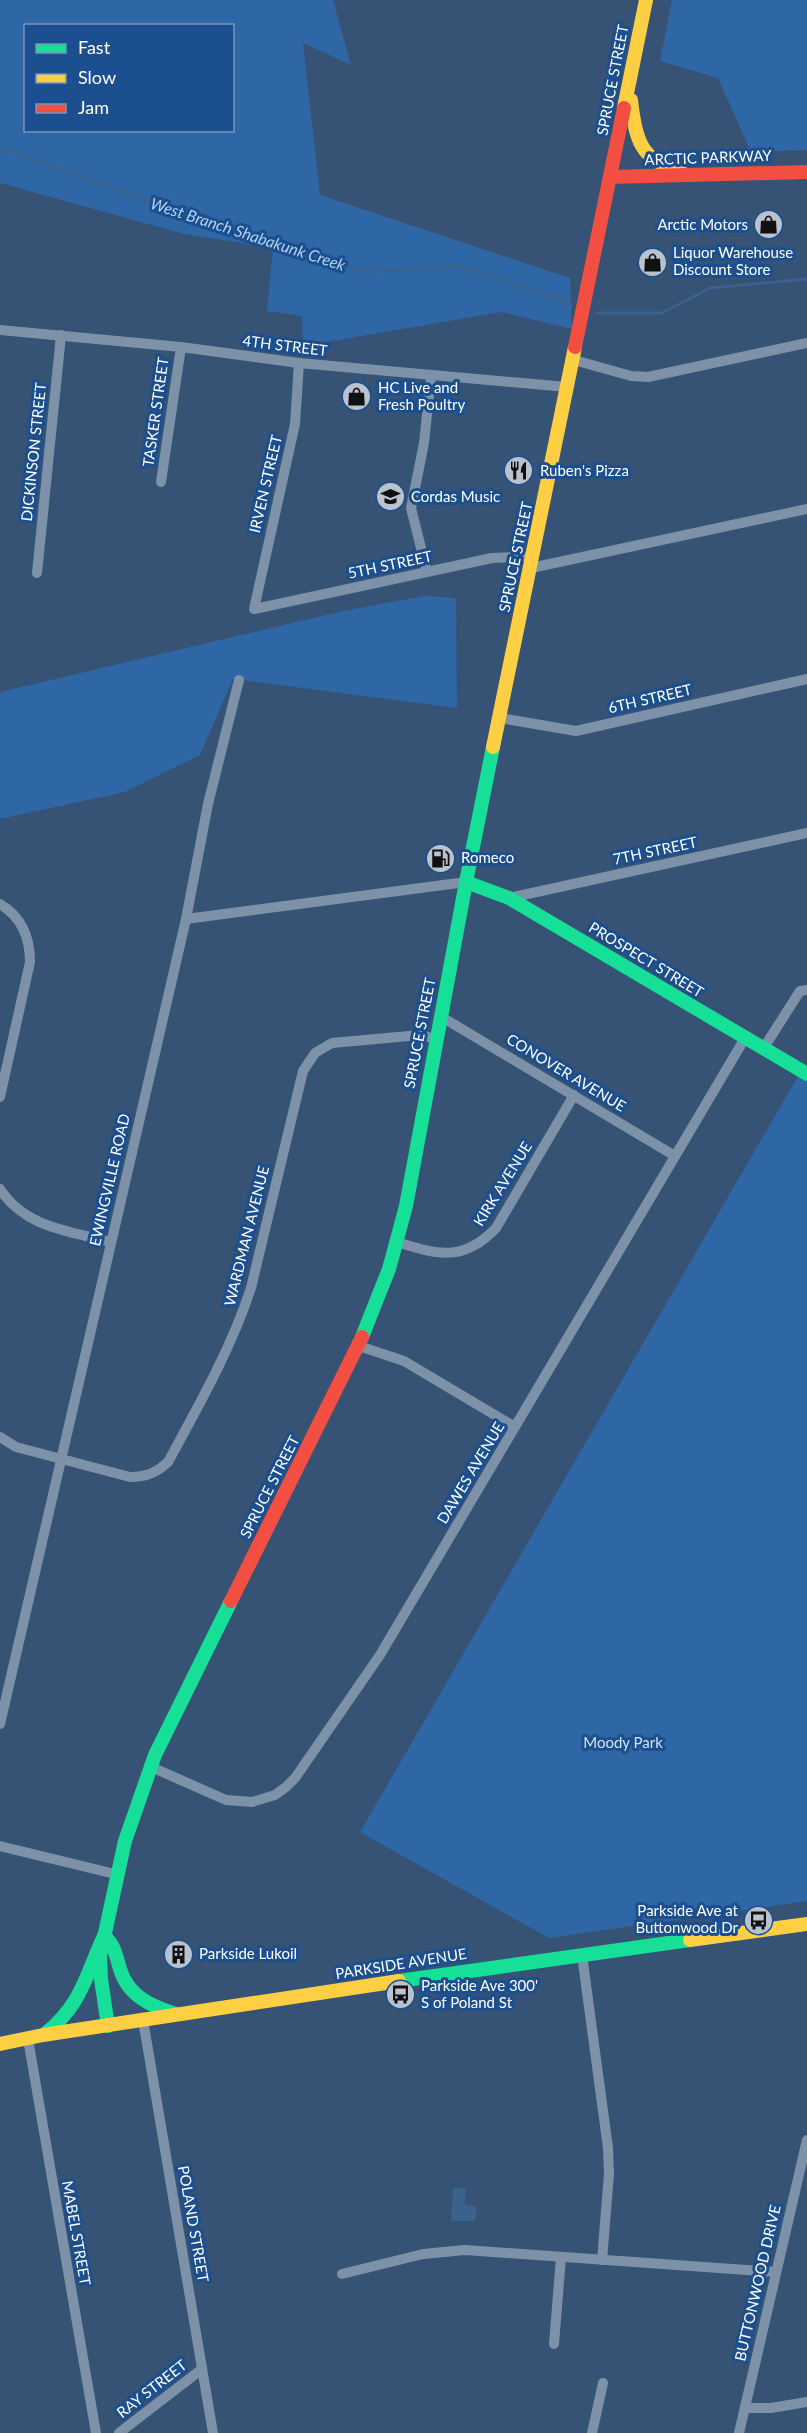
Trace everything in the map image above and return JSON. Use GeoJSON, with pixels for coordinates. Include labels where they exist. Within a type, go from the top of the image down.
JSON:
{"type":"FeatureCollection","features":[{"type":"Feature","properties":{"kind":"street","name":"SPRUCE STREET"},"geometry":{"type":"LineString","coordinates":[[108,2026],[100,1972],[104,1936],[115,1874],[132,1811],[149,1766],[359,1346],[375,1310],[398,1242],[466,882],[646,0]]}},
{"type":"Feature","properties":{"kind":"street"},"geometry":{"type":"LineString","coordinates":[[630,82],[636,136],[642,148],[657,164],[676,170],[743,174]]}},
{"type":"Feature","properties":{"kind":"street","name":"ARCTIC PARKWAY"},"geometry":{"type":"LineString","coordinates":[[610,177],[807,172]]}},
{"type":"Feature","properties":{"kind":"street","name":"4TH STREET"},"geometry":{"type":"LineString","coordinates":[[0,330],[181,347],[299,363],[567,387]]}},
{"type":"Feature","properties":{"kind":"street","name":"DICKINSON STREET"},"geometry":{"type":"LineString","coordinates":[[37,573],[61,335]]}},
{"type":"Feature","properties":{"kind":"street"},"geometry":{"type":"LineString","coordinates":[[574,360],[631,376],[648,377],[807,343]]}},
{"type":"Feature","properties":{"kind":"street","name":"TASKER STREET"},"geometry":{"type":"LineString","coordinates":[[161,482],[181,347]]}},
{"type":"Feature","properties":{"kind":"street","name":"IRVEN STREET"},"geometry":{"type":"LineString","coordinates":[[254,609],[295,424],[299,363]]}},
{"type":"Feature","properties":{"kind":"street"},"geometry":{"type":"LineString","coordinates":[[427,572],[411,508],[424,443],[431,376]]}},
{"type":"Feature","properties":{"kind":"street","name":"5TH STREET"},"geometry":{"type":"LineString","coordinates":[[254,609],[492,558],[532,562],[807,509]]}},
{"type":"Feature","properties":{"kind":"street","name":"6TH STREET"},"geometry":{"type":"LineString","coordinates":[[500,718],[576,731],[807,679]]}},
{"type":"Feature","properties":{"kind":"street"},"geometry":{"type":"LineString","coordinates":[[239,680],[208,804],[186,919],[466,882]]}},
{"type":"Feature","properties":{"kind":"street","name":"7TH STREET"},"geometry":{"type":"LineString","coordinates":[[509,898],[807,833]]}},
{"type":"Feature","properties":{"kind":"street","name":"PROSPECT STREET"},"geometry":{"type":"LineString","coordinates":[[466,882],[509,898],[807,1074]]}},
{"type":"Feature","properties":{"kind":"street"},"geometry":{"type":"LineString","coordinates":[[0,904],[23,926],[28,938],[30,956],[0,1097]]}},
{"type":"Feature","properties":{"kind":"street","name":"EWINGVILLE ROAD"},"geometry":{"type":"LineString","coordinates":[[0,1724],[186,919]]}},
{"type":"Feature","properties":{"kind":"street"},"geometry":{"type":"LineString","coordinates":[[763,1049],[800,991],[807,990]]}},
{"type":"Feature","properties":{"kind":"street","name":"CONOVER AVENUE"},"geometry":{"type":"LineString","coordinates":[[440,1016],[675,1156]]}},
{"type":"Feature","properties":{"kind":"street","name":"WARDMAN AVENUE"},"geometry":{"type":"LineString","coordinates":[[0,1437],[16,1447],[130,1478],[151,1475],[168,1462],[218,1369],[244,1310],[303,1071],[308,1061],[315,1053],[332,1043],[420,1035],[436,1039]]}},
{"type":"Feature","properties":{"kind":"street","name":"DAWES AVENUE"},"geometry":{"type":"LineString","coordinates":[[149,1766],[226,1800],[239,1803],[264,1800],[286,1787],[295,1778],[380,1655],[745,1038]]}},
{"type":"Feature","properties":{"kind":"street","name":"KIRK AVENUE"},"geometry":{"type":"LineString","coordinates":[[398,1242],[424,1251],[452,1254],[471,1248],[486,1238],[496,1228],[574,1095]]}},
{"type":"Feature","properties":{"kind":"street"},"geometry":{"type":"LineString","coordinates":[[0,1189],[10,1203],[30,1219],[43,1225],[111,1242]]}},
{"type":"Feature","properties":{"kind":"street"},"geometry":{"type":"LineString","coordinates":[[359,1346],[404,1361],[515,1427]]}},
{"type":"Feature","properties":{"kind":"street"},"geometry":{"type":"LineString","coordinates":[[0,1846],[115,1874]]}},
{"type":"Feature","properties":{"kind":"street"},"geometry":{"type":"LineString","coordinates":[[800,1925],[807,1932]]}},
{"type":"Feature","properties":{"kind":"street","name":"PARKSIDE AVENUE"},"geometry":{"type":"LineString","coordinates":[[0,2044],[143,2020],[800,1925]]}},
{"type":"Feature","properties":{"kind":"street"},"geometry":{"type":"LineString","coordinates":[[43,2036],[60,2023],[79,2000],[95,1953],[104,1936],[111,1942],[123,1978],[133,1991],[144,2002],[179,2015]]}},
{"type":"Feature","properties":{"kind":"street"},"geometry":{"type":"LineString","coordinates":[[582,1955],[608,2148],[609,2174],[602,2260]]}},
{"type":"Feature","properties":{"kind":"street","name":"POLAND STREET"},"geometry":{"type":"LineString","coordinates":[[143,2020],[213,2433]]}},
{"type":"Feature","properties":{"kind":"street","name":"MABEL STREET"},"geometry":{"type":"LineString","coordinates":[[28,2039],[96,2433]]}},
{"type":"Feature","properties":{"kind":"street","name":"BUTTONWOOD DRIVE"},"geometry":{"type":"LineString","coordinates":[[739,2433],[807,2140]]}},
{"type":"Feature","properties":{"kind":"street"},"geometry":{"type":"LineString","coordinates":[[342,2274],[406,2257],[465,2250],[776,2272]]}},
{"type":"Feature","properties":{"kind":"street"},"geometry":{"type":"LineString","coordinates":[[554,2343],[561,2257]]}},
{"type":"Feature","properties":{"kind":"street","name":"RAY STREET"},"geometry":{"type":"LineString","coordinates":[[119,2433],[202,2369]]}},
{"type":"Feature","properties":{"kind":"street"},"geometry":{"type":"LineString","coordinates":[[592,2433],[603,2383]]}},
{"type":"Feature","properties":{"kind":"street"},"geometry":{"type":"LineString","coordinates":[[744,2408],[771,2408],[807,2402]]}},
{"type":"Feature","properties":{"kind":"green space"},"geometry":{"type":"Polygon","coordinates":[[[0,0],[333,0],[351,65],[303,43],[320,195],[570,278],[572,329],[502,312],[303,346],[302,316],[267,311],[273,248],[184,234],[0,183],[0,0]]]}},
{"type":"Feature","properties":{"kind":"green space"},"geometry":{"type":"Polygon","coordinates":[[[672,0],[807,0],[807,150],[751,152],[718,78],[660,61],[672,0]]]}},
{"type":"Feature","properties":{"kind":"green space"},"geometry":{"type":"Polygon","coordinates":[[[424,596],[456,598],[457,708],[233,679],[200,755],[125,792],[0,819],[0,692],[343,611],[424,596]]]}},
{"type":"Feature","properties":{"kind":"green space","name":"Moody Park"},"geometry":{"type":"Polygon","coordinates":[[[801,1071],[807,1075],[807,1901],[549,1938],[360,1832],[801,1071]]]}},
{"type":"Feature","properties":{"kind":"shaded area"},"geometry":{"type":"Polygon","coordinates":[[[453,2188],[466,2188],[465,2205],[477,2207],[475,2221],[451,2221],[453,2188]]]}},
{"type":"Feature","properties":{"kind":"waterway","name":"West Branch Shabakunk Creek"},"geometry":{"type":"LineString","coordinates":[[0,147],[243,236],[365,272],[458,266],[571,304]]}},
{"type":"Feature","properties":{"kind":"waterway","name":"West Branch Shabakunk Creek"},"geometry":{"type":"LineString","coordinates":[[597,313],[662,313],[710,288],[807,279]]}},
{"type":"Feature","properties":{"kind":"traffic: fast"},"geometry":{"type":"LineString","coordinates":[[362,1337],[389,1269],[406,1206],[493,747]]}},
{"type":"Feature","properties":{"kind":"traffic: fast"},"geometry":{"type":"LineString","coordinates":[[466,882],[509,898],[807,1074]]}},
{"type":"Feature","properties":{"kind":"traffic: fast"},"geometry":{"type":"LineString","coordinates":[[108,2026],[100,1956],[125,1841],[155,1755],[231,1601]]}},
{"type":"Feature","properties":{"kind":"traffic: fast"},"geometry":{"type":"LineString","coordinates":[[45,2034],[75,2001],[104,1936],[113,1947],[124,1978],[135,1993],[149,2003],[176,2014]]}},
{"type":"Feature","properties":{"kind":"traffic: fast"},"geometry":{"type":"LineString","coordinates":[[399,1981],[690,1940]]}},
{"type":"Feature","properties":{"kind":"traffic: slow"},"geometry":{"type":"LineString","coordinates":[[624,108],[646,0]]}},
{"type":"Feature","properties":{"kind":"traffic: slow"},"geometry":{"type":"LineString","coordinates":[[631,100],[635,125],[642,146],[656,161],[680,170]]}},
{"type":"Feature","properties":{"kind":"traffic: slow"},"geometry":{"type":"LineString","coordinates":[[493,747],[575,347]]}},
{"type":"Feature","properties":{"kind":"traffic: slow"},"geometry":{"type":"LineString","coordinates":[[690,1940],[807,1924]]}},
{"type":"Feature","properties":{"kind":"traffic: slow"},"geometry":{"type":"LineString","coordinates":[[0,2044],[43,2035],[399,1981]]}},
{"type":"Feature","properties":{"kind":"traffic: jam"},"geometry":{"type":"LineString","coordinates":[[575,347],[624,108]]}},
{"type":"Feature","properties":{"kind":"traffic: jam"},"geometry":{"type":"LineString","coordinates":[[610,177],[807,172]]}},
{"type":"Feature","properties":{"kind":"traffic: jam"},"geometry":{"type":"LineString","coordinates":[[231,1601],[362,1337]]}},
{"type":"Feature","properties":{"kind":"place","name":"Arctic Motors"},"geometry":{"type":"Point","coordinates":[769,225]}},
{"type":"Feature","properties":{"kind":"place","name":"Liquor Warehouse Discount Store"},"geometry":{"type":"Point","coordinates":[652,262]}},
{"type":"Feature","properties":{"kind":"place","name":"HC Live and Fresh Poultry"},"geometry":{"type":"Point","coordinates":[357,397]}},
{"type":"Feature","properties":{"kind":"place","name":"Ruben's Pizza"},"geometry":{"type":"Point","coordinates":[519,471]}},
{"type":"Feature","properties":{"kind":"place","name":"Cordas Music"},"geometry":{"type":"Point","coordinates":[390,497]}},
{"type":"Feature","properties":{"kind":"place","name":"Romeco"},"geometry":{"type":"Point","coordinates":[440,858]}},
{"type":"Feature","properties":{"kind":"place","name":"Parkside Ave at Buttonwood Dr"},"geometry":{"type":"Point","coordinates":[759,1920]}},
{"type":"Feature","properties":{"kind":"place","name":"Parkside Lukoil"},"geometry":{"type":"Point","coordinates":[178,1954]}},
{"type":"Feature","properties":{"kind":"place","name":"Parkside Ave 300' S of Poland St"},"geometry":{"type":"Point","coordinates":[400,1995]}}]}
